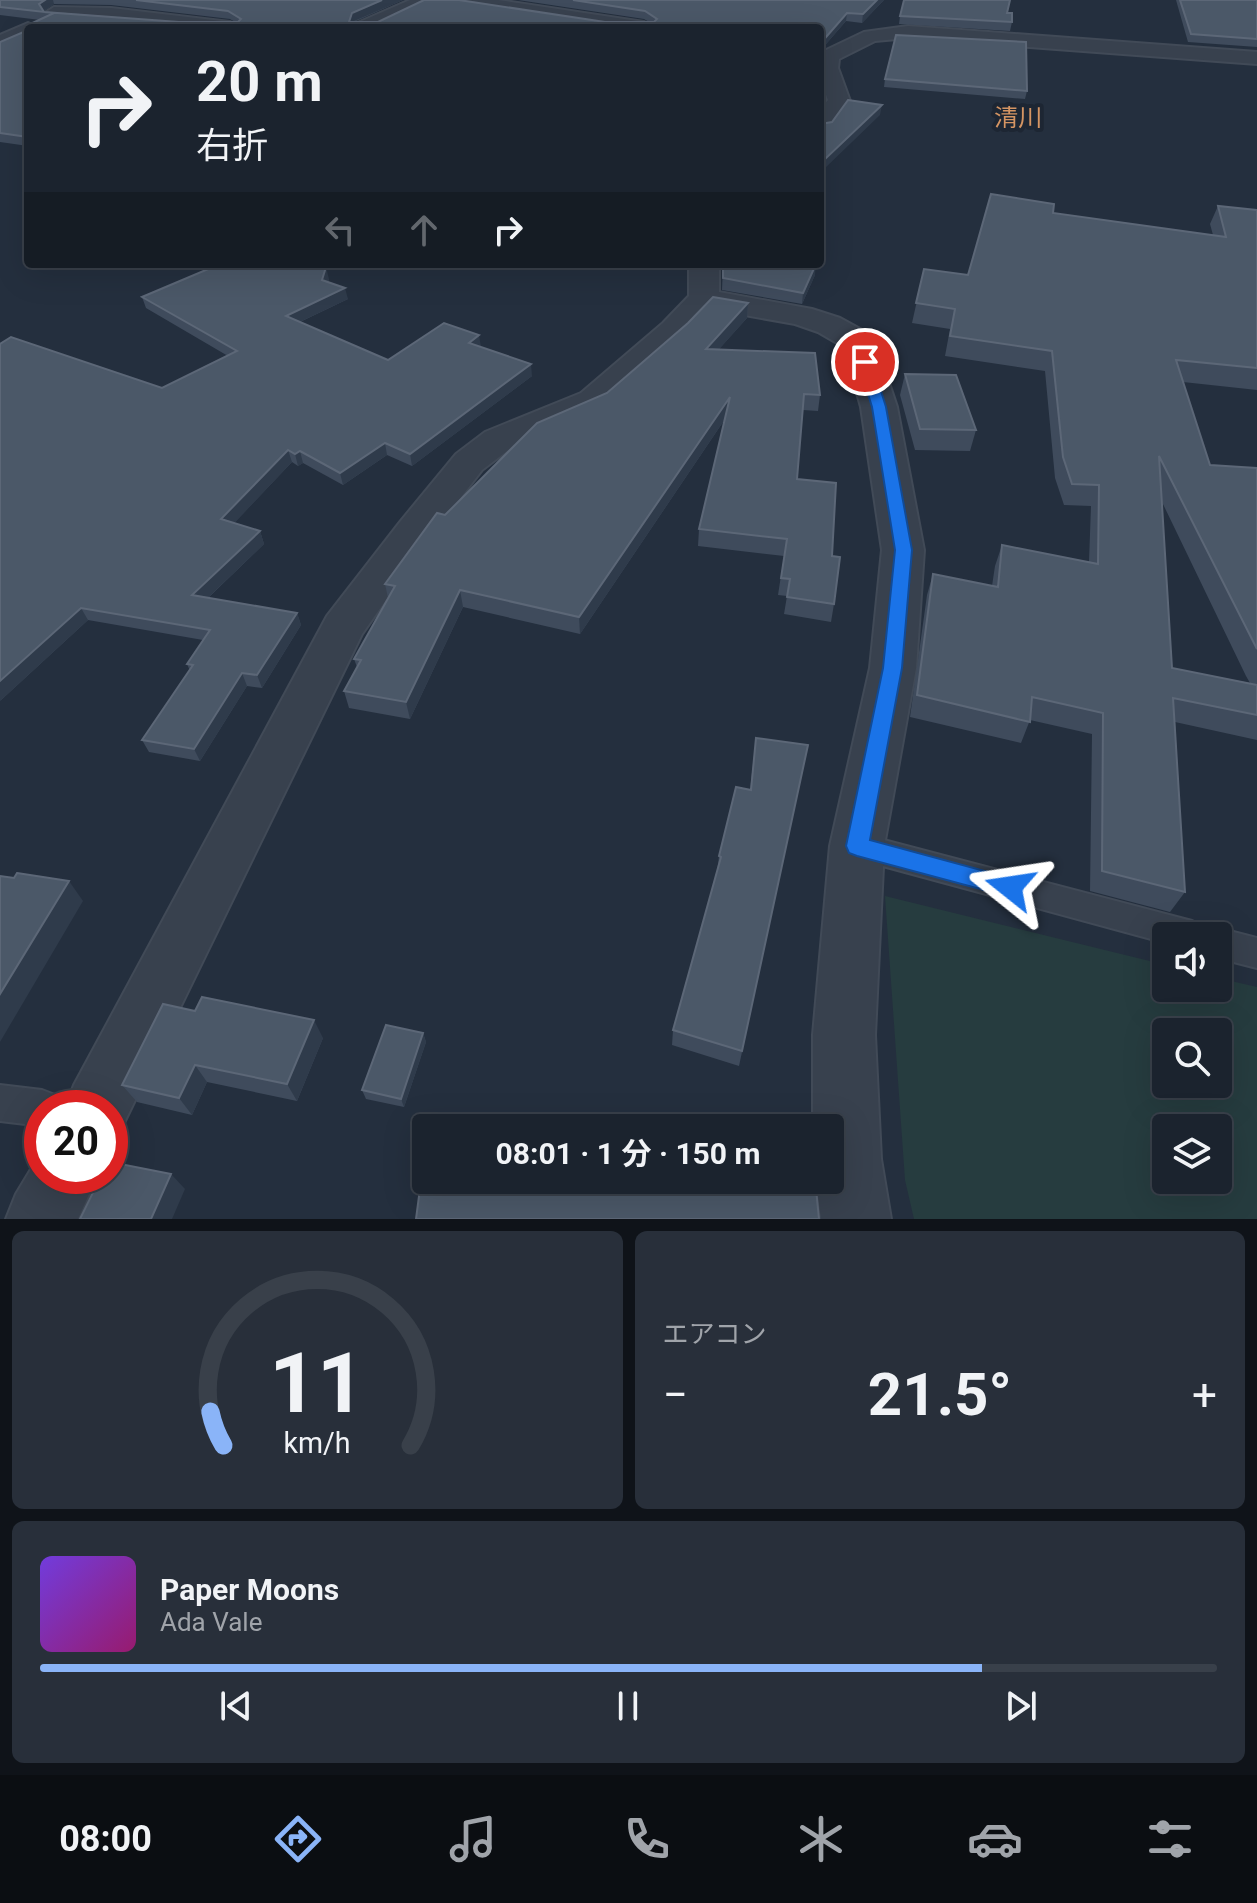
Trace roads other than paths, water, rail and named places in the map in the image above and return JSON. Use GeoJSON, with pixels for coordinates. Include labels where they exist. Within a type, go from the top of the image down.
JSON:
{"type":"FeatureCollection","features":[{"type":"Feature","properties":{"kind":"street"},"geometry":{"type":"LineString","coordinates":[[371,24],[426,0]]}},
{"type":"Feature","properties":{"kind":"street"},"geometry":{"type":"LineString","coordinates":[[461,0],[618,24]]}},
{"type":"Feature","properties":{"kind":"street"},"geometry":{"type":"LineString","coordinates":[[35,24],[61,6],[196,24]]}},
{"type":"Feature","properties":{"kind":"street"},"geometry":{"type":"LineString","coordinates":[[0,43],[24,31]]}},
{"type":"Feature","properties":{"kind":"street"},"geometry":{"type":"LineString","coordinates":[[824,120],[839,101],[824,55],[871,36],[908,32],[1257,58]]}},
{"type":"Feature","properties":{"kind":"street"},"geometry":{"type":"LineString","coordinates":[[106,1090],[343,627],[469,462],[498,440],[593,400],[664,339],[704,281],[829,325],[850,337],[865,362],[879,407],[903,550],[893,668],[857,846],[844,1035],[847,1159],[856,1219]]}},
{"type":"Feature","properties":{"kind":"street"},"geometry":{"type":"LineString","coordinates":[[41,1219],[54,1194]]}},
{"type":"Feature","properties":{"kind":"lane"},"geometry":{"type":"LineString","coordinates":[[857,846],[1152,925]]}},
{"type":"Feature","properties":{"kind":"lane"},"geometry":{"type":"LineString","coordinates":[[1232,947],[1257,953]]}},
{"type":"Feature","properties":{"kind":"lane"},"geometry":{"type":"LineString","coordinates":[[0,1103],[24,1106]]}},
{"type":"Feature","properties":{"kind":"district","name":"清川"},"geometry":{"type":"Point","coordinates":[1018,118]}}]}
